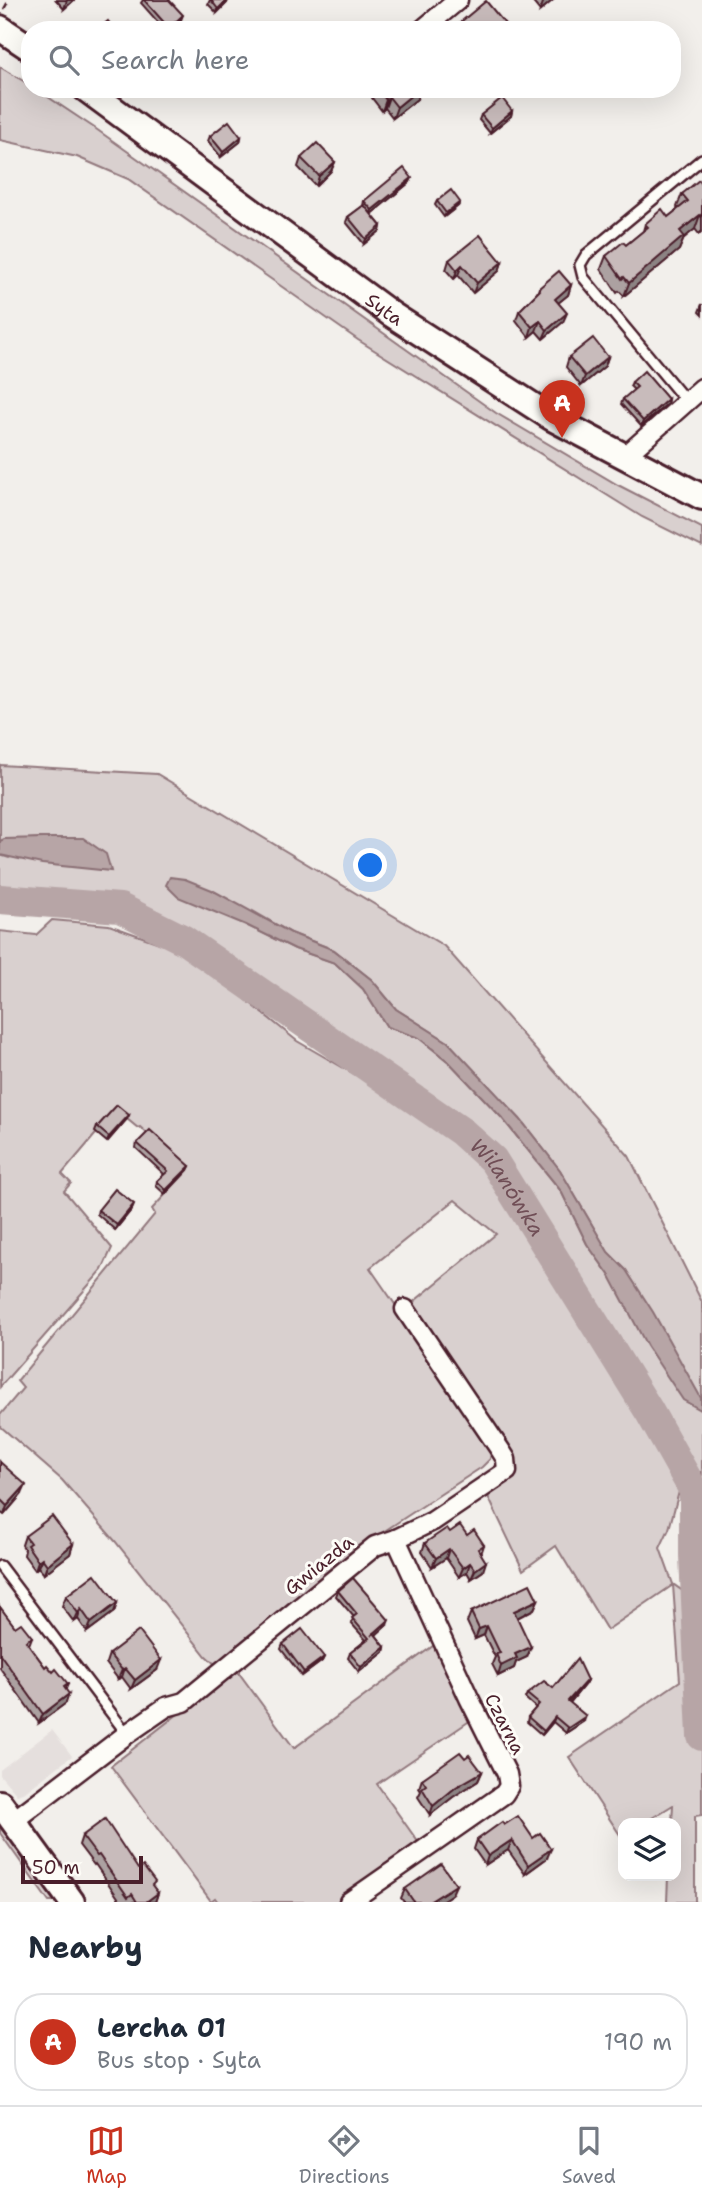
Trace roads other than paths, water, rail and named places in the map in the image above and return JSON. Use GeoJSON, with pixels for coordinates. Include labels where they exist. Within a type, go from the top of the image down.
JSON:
{"type":"FeatureCollection","features":[{"type":"Feature","properties":{"kind":"street"},"geometry":{"type":"LineString","coordinates":[[433,21],[458,0]]}},
{"type":"Feature","properties":{"kind":"street"},"geometry":{"type":"LineString","coordinates":[[0,28],[21,42]]}},
{"type":"Feature","properties":{"kind":"street","name":"Syta"},"geometry":{"type":"LineString","coordinates":[[98,98],[391,314],[552,418],[702,497]]}},
{"type":"Feature","properties":{"kind":"street"},"geometry":{"type":"LineString","coordinates":[[624,457],[702,388]]}},
{"type":"Feature","properties":{"kind":"street","name":"Gwiazda"},"geometry":{"type":"LineString","coordinates":[[6,1812],[166,1707],[184,1702],[376,1546],[433,1521],[503,1474],[508,1467],[501,1451],[405,1309]]}},
{"type":"Feature","properties":{"kind":"street","name":"Czarna"},"geometry":{"type":"LineString","coordinates":[[349,1902],[504,1794],[509,1786],[508,1774],[469,1698],[396,1539]]}},
{"type":"Feature","properties":{"kind":"street"},"geometry":{"type":"LineString","coordinates":[[6,1812],[72,1902]]}},
{"type":"Feature","properties":{"kind":"lane"},"geometry":{"type":"LineString","coordinates":[[686,401],[583,277],[580,265],[586,255],[702,159]]}},
{"type":"Feature","properties":{"kind":"lane"},"geometry":{"type":"LineString","coordinates":[[0,1566],[127,1734]]}},
{"type":"Feature","properties":{"kind":"waterway","name":"Wilanówka"},"geometry":{"type":"LineString","coordinates":[[0,899],[120,908],[184,940],[462,1132],[493,1160],[649,1411],[694,1491],[702,1736]]}},
{"type":"Feature","properties":{"kind":"place","name":"Lercha 01"},"geometry":{"type":"Point","coordinates":[562,438]}}]}
